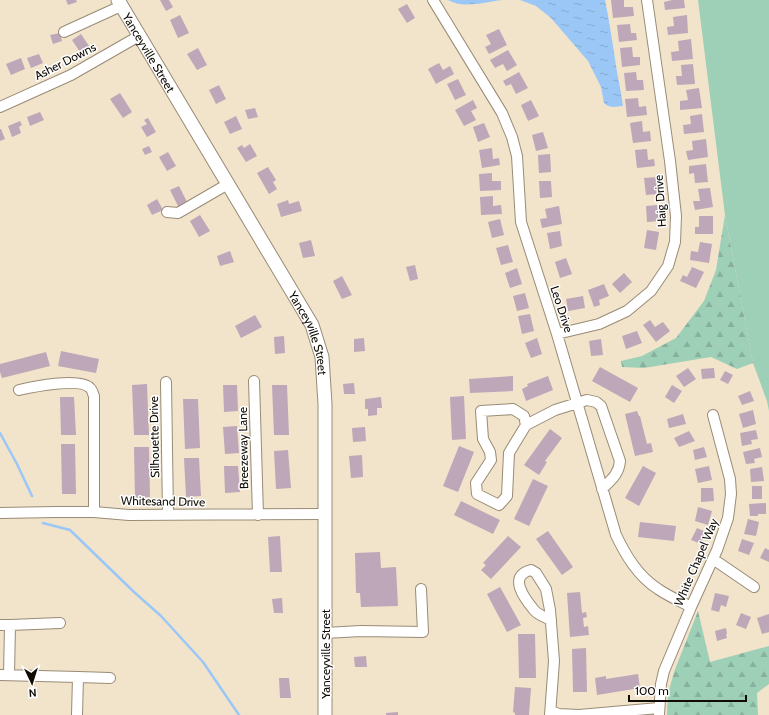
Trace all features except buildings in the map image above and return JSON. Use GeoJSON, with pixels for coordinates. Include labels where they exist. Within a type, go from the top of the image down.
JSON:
{"type":"FeatureCollection","features":[{"type":"Feature","properties":{"kind":"main road","name":"Yanceyville Street"},"geometry":{"type":"LineString","coordinates":[[119,3],[312,325],[322,357],[325,404],[325,715]]}},
{"type":"Feature","properties":{"kind":"street","name":"Leo Drive"},"geometry":{"type":"LineString","coordinates":[[433,0],[502,113],[512,137],[517,156],[521,222],[557,334],[616,535],[631,562],[647,580],[658,589],[691,608]]}},
{"type":"Feature","properties":{"kind":"street","name":"Haig Drive"},"geometry":{"type":"LineString","coordinates":[[557,334],[599,324],[627,311],[651,291],[668,266],[675,242],[676,216],[670,161],[647,0]]}},
{"type":"Feature","properties":{"kind":"street"},"geometry":{"type":"LineString","coordinates":[[64,32],[105,14],[119,3]]}},
{"type":"Feature","properties":{"kind":"street","name":"Asher Downs"},"geometry":{"type":"LineString","coordinates":[[0,106],[71,76],[139,36]]}},
{"type":"Feature","properties":{"kind":"street"},"geometry":{"type":"LineString","coordinates":[[167,212],[178,213],[228,184]]}},
{"type":"Feature","properties":{"kind":"street","name":"Breezeway Lane"},"geometry":{"type":"LineString","coordinates":[[254,381],[258,515]]}},
{"type":"Feature","properties":{"kind":"street","name":"Silhouette Drive"},"geometry":{"type":"LineString","coordinates":[[166,382],[168,515]]}},
{"type":"Feature","properties":{"kind":"street"},"geometry":{"type":"LineString","coordinates":[[19,390],[43,384],[65,383],[84,384],[90,388],[94,396],[94,512]]}},
{"type":"Feature","properties":{"kind":"street"},"geometry":{"type":"LineString","coordinates":[[526,425],[524,416],[513,409],[481,411],[483,439],[490,452],[491,460],[476,483],[477,494],[499,504],[507,496],[509,453],[526,425],[555,410],[587,400],[596,402],[602,406],[620,461],[616,475],[602,489]]}},
{"type":"Feature","properties":{"kind":"street","name":"White Chapel Way"},"geometry":{"type":"LineString","coordinates":[[659,712],[661,684],[664,671],[713,559],[728,518],[731,494],[730,479],[713,416]]}},
{"type":"Feature","properties":{"kind":"street"},"geometry":{"type":"LineString","coordinates":[[490,452],[503,455],[509,453]]}},
{"type":"Feature","properties":{"kind":"street","name":"Whitesand Drive"},"geometry":{"type":"LineString","coordinates":[[0,513],[94,512],[129,515],[325,514]]}},
{"type":"Feature","properties":{"kind":"street"},"geometry":{"type":"LineString","coordinates":[[713,559],[754,587]]}},
{"type":"Feature","properties":{"kind":"street"},"geometry":{"type":"LineString","coordinates":[[550,620],[535,611],[520,588],[518,583],[519,577],[526,572],[531,570],[536,573],[546,590],[550,620],[554,661],[550,713],[579,715],[659,712]]}},
{"type":"Feature","properties":{"kind":"street"},"geometry":{"type":"LineString","coordinates":[[325,633],[361,631],[423,632],[421,589]]}},
{"type":"Feature","properties":{"kind":"street"},"geometry":{"type":"LineString","coordinates":[[60,623],[5,625],[5,675],[110,678]]}},
{"type":"Feature","properties":{"kind":"street"},"geometry":{"type":"LineString","coordinates":[[77,715],[78,678]]}},
{"type":"Feature","properties":{"kind":"green space"},"geometry":{"type":"Polygon","coordinates":[[[698,0],[769,0],[769,411],[767,401],[753,363],[725,215],[698,0]]]}},
{"type":"Feature","properties":{"kind":"green space"},"geometry":{"type":"Polygon","coordinates":[[[725,215],[753,363],[737,369],[711,357],[644,368],[622,367],[621,361],[642,356],[676,338],[704,301],[716,270],[725,215]]]}},
{"type":"Feature","properties":{"kind":"green space"},"geometry":{"type":"Polygon","coordinates":[[[698,611],[710,662],[769,646],[769,684],[757,693],[758,715],[667,715],[668,694],[674,672],[698,611]]]}},
{"type":"Feature","properties":{"kind":"water"},"geometry":{"type":"Polygon","coordinates":[[[448,0],[502,0],[460,4],[448,0]]]}},
{"type":"Feature","properties":{"kind":"water"},"geometry":{"type":"Polygon","coordinates":[[[520,0],[605,0],[623,106],[613,107],[604,103],[601,87],[588,61],[551,18],[536,6],[520,0]]]}},
{"type":"Feature","properties":{"kind":"waterway"},"geometry":{"type":"LineString","coordinates":[[0,433],[32,496]]}},
{"type":"Feature","properties":{"kind":"waterway"},"geometry":{"type":"LineString","coordinates":[[43,523],[70,530],[161,616],[203,662],[239,715]]}}]}
